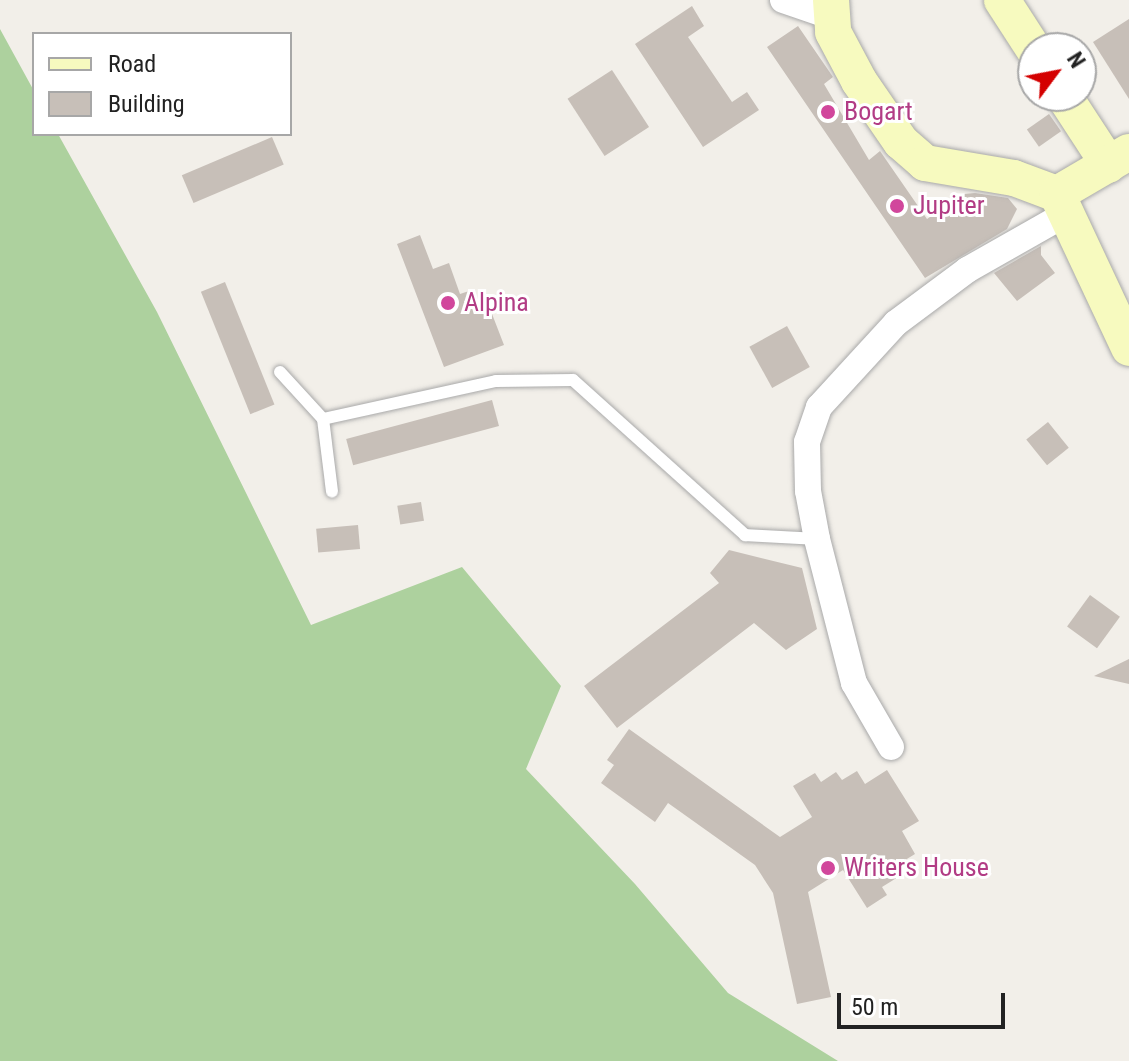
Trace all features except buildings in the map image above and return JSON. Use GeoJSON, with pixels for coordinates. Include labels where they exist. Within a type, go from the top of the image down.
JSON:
{"type":"FeatureCollection","features":[{"type":"Feature","properties":{"kind":"main road"},"geometry":{"type":"LineString","coordinates":[[1002,0],[1023,32]]}},
{"type":"Feature","properties":{"kind":"main road"},"geometry":{"type":"LineString","coordinates":[[831,8],[833,32],[878,113],[925,163],[1014,178],[1060,204],[1129,348]]}},
{"type":"Feature","properties":{"kind":"main road"},"geometry":{"type":"LineString","coordinates":[[1060,204],[1119,159],[1078,112]]}},
{"type":"Feature","properties":{"kind":"street"},"geometry":{"type":"LineString","coordinates":[[783,0],[831,8]]}},
{"type":"Feature","properties":{"kind":"street"},"geometry":{"type":"LineString","coordinates":[[891,747],[854,683],[817,539],[807,442],[819,407],[896,323],[1060,204]]}},
{"type":"Feature","properties":{"kind":"lane"},"geometry":{"type":"LineString","coordinates":[[280,372],[323,419],[332,491]]}},
{"type":"Feature","properties":{"kind":"lane"},"geometry":{"type":"LineString","coordinates":[[323,419],[496,381],[573,380],[745,535],[817,539]]}},
{"type":"Feature","properties":{"kind":"green space"},"geometry":{"type":"Polygon","coordinates":[[[0,29],[32,87],[32,136],[59,136],[157,312],[311,625],[462,567],[561,686],[526,769],[635,884],[728,993],[838,1061],[0,1061],[0,29]]]}},
{"type":"Feature","properties":{"kind":"place","name":"Bogart"},"geometry":{"type":"Point","coordinates":[828,112]}},
{"type":"Feature","properties":{"kind":"place","name":"Jupiter"},"geometry":{"type":"Point","coordinates":[897,206]}},
{"type":"Feature","properties":{"kind":"place","name":"Alpina"},"geometry":{"type":"Point","coordinates":[448,303]}},
{"type":"Feature","properties":{"kind":"place","name":"Writers House"},"geometry":{"type":"Point","coordinates":[828,868]}}]}
